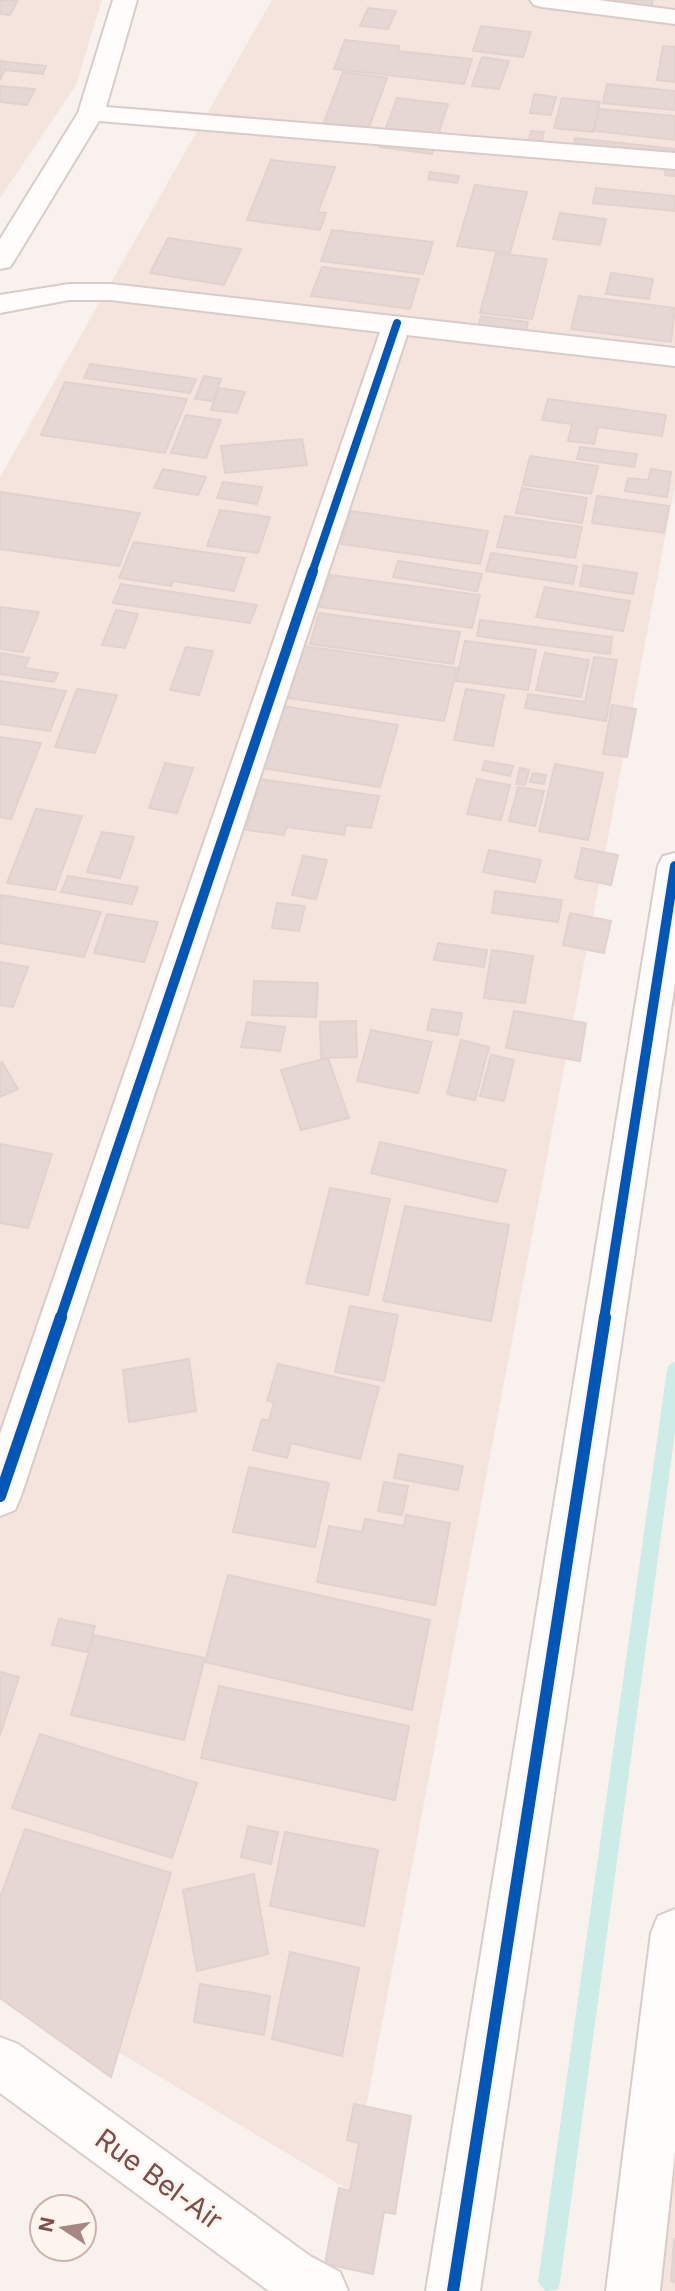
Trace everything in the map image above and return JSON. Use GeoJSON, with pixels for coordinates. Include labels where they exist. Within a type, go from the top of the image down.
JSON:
{"type":"FeatureCollection","features":[{"type":"Feature","properties":{"kind":"street"},"geometry":{"type":"LineString","coordinates":[[0,261],[90,113],[125,0]]}},
{"type":"Feature","properties":{"kind":"street"},"geometry":{"type":"LineString","coordinates":[[542,0],[675,17]]}},
{"type":"Feature","properties":{"kind":"street"},"geometry":{"type":"LineString","coordinates":[[90,113],[675,161]]}},
{"type":"Feature","properties":{"kind":"street"},"geometry":{"type":"LineString","coordinates":[[0,304],[68,292],[111,292],[675,357]]}},
{"type":"Feature","properties":{"kind":"street"},"geometry":{"type":"LineString","coordinates":[[0,1496],[397,323]]}},
{"type":"Feature","properties":{"kind":"street"},"geometry":{"type":"LineString","coordinates":[[453,2291],[675,866]]}},
{"type":"Feature","properties":{"kind":"street"},"geometry":{"type":"LineString","coordinates":[[633,2291],[675,1933]]}},
{"type":"Feature","properties":{"kind":"street","name":"Rue Bel-Air"},"geometry":{"type":"LineString","coordinates":[[0,2062],[291,2275],[321,2291]]}},
{"type":"Feature","properties":{"kind":"shaded area"},"geometry":{"type":"Polygon","coordinates":[[[0,0],[102,0],[76,85],[0,198],[0,0]]]}},
{"type":"Feature","properties":{"kind":"shaded area"},"geometry":{"type":"Polygon","coordinates":[[[272,0],[675,0],[675,486],[350,2191],[0,1981],[0,477],[272,0]]]}},
{"type":"Feature","properties":{"kind":"shaded area"},"geometry":{"type":"Polygon","coordinates":[[[675,2086],[675,2291],[650,2291],[675,2086]]]}},
{"type":"Feature","properties":{"kind":"building"},"geometry":{"type":"Polygon","coordinates":[[[0,0],[18,0],[10,15],[0,14],[0,0]]]}},
{"type":"Feature","properties":{"kind":"building"},"geometry":{"type":"Polygon","coordinates":[[[579,0],[653,0],[650,11],[579,0]]]}},
{"type":"Feature","properties":{"kind":"building"},"geometry":{"type":"Polygon","coordinates":[[[368,8],[396,11],[388,29],[360,26],[368,8]]]}},
{"type":"Feature","properties":{"kind":"building"},"geometry":{"type":"Polygon","coordinates":[[[481,26],[531,32],[523,57],[473,51],[481,26]]]}},
{"type":"Feature","properties":{"kind":"building"},"geometry":{"type":"Polygon","coordinates":[[[345,40],[399,46],[398,51],[472,59],[464,84],[334,69],[345,40]]]}},
{"type":"Feature","properties":{"kind":"building"},"geometry":{"type":"Polygon","coordinates":[[[663,46],[675,47],[675,82],[657,80],[663,46]]]}},
{"type":"Feature","properties":{"kind":"building"},"geometry":{"type":"Polygon","coordinates":[[[482,57],[509,61],[499,89],[472,86],[482,57]]]}},
{"type":"Feature","properties":{"kind":"building"},"geometry":{"type":"Polygon","coordinates":[[[0,61],[46,66],[43,74],[5,70],[0,80],[0,61]]]}},
{"type":"Feature","properties":{"kind":"building"},"geometry":{"type":"Polygon","coordinates":[[[343,72],[387,78],[368,130],[323,125],[343,72]]]}},
{"type":"Feature","properties":{"kind":"building"},"geometry":{"type":"Polygon","coordinates":[[[607,84],[675,91],[675,110],[603,103],[607,84]]]}},
{"type":"Feature","properties":{"kind":"building"},"geometry":{"type":"Polygon","coordinates":[[[0,86],[35,89],[27,105],[0,102],[0,86]]]}},
{"type":"Feature","properties":{"kind":"building"},"geometry":{"type":"Polygon","coordinates":[[[534,94],[556,97],[551,115],[530,113],[534,94]]]}},
{"type":"Feature","properties":{"kind":"building"},"geometry":{"type":"Polygon","coordinates":[[[397,98],[448,104],[432,154],[379,147],[397,98]]]}},
{"type":"Feature","properties":{"kind":"building"},"geometry":{"type":"Polygon","coordinates":[[[562,98],[600,102],[593,132],[554,128],[562,98]]]}},
{"type":"Feature","properties":{"kind":"building"},"geometry":{"type":"Polygon","coordinates":[[[599,109],[675,116],[675,140],[594,131],[599,109]]]}},
{"type":"Feature","properties":{"kind":"building"},"geometry":{"type":"Polygon","coordinates":[[[531,131],[544,132],[541,145],[528,144],[531,131]]]}},
{"type":"Feature","properties":{"kind":"building"},"geometry":{"type":"Polygon","coordinates":[[[575,138],[675,149],[675,176],[665,175],[666,167],[571,158],[575,138]]]}},
{"type":"Feature","properties":{"kind":"building"},"geometry":{"type":"Polygon","coordinates":[[[271,160],[335,167],[318,212],[326,213],[320,230],[247,220],[271,160]]]}},
{"type":"Feature","properties":{"kind":"building"},"geometry":{"type":"Polygon","coordinates":[[[430,172],[459,176],[457,183],[428,179],[430,172]]]}},
{"type":"Feature","properties":{"kind":"building"},"geometry":{"type":"Polygon","coordinates":[[[475,185],[527,192],[510,253],[457,246],[475,185]]]}},
{"type":"Feature","properties":{"kind":"building"},"geometry":{"type":"Polygon","coordinates":[[[596,188],[675,196],[675,211],[593,203],[596,188]]]}},
{"type":"Feature","properties":{"kind":"building"},"geometry":{"type":"Polygon","coordinates":[[[560,213],[606,219],[600,245],[553,239],[560,213]]]}},
{"type":"Feature","properties":{"kind":"building"},"geometry":{"type":"Polygon","coordinates":[[[332,230],[433,242],[423,274],[321,261],[332,230]]]}},
{"type":"Feature","properties":{"kind":"building"},"geometry":{"type":"Polygon","coordinates":[[[168,238],[241,249],[224,285],[150,273],[168,238]]]}},
{"type":"Feature","properties":{"kind":"building"},"geometry":{"type":"Polygon","coordinates":[[[496,253],[547,259],[532,319],[480,313],[496,253]]]}},
{"type":"Feature","properties":{"kind":"building"},"geometry":{"type":"Polygon","coordinates":[[[322,267],[419,279],[410,309],[311,296],[322,267]]]}},
{"type":"Feature","properties":{"kind":"building"},"geometry":{"type":"Polygon","coordinates":[[[611,273],[653,279],[649,299],[606,294],[611,273]]]}},
{"type":"Feature","properties":{"kind":"building"},"geometry":{"type":"Polygon","coordinates":[[[579,296],[675,308],[671,342],[571,329],[579,296]]]}},
{"type":"Feature","properties":{"kind":"building"},"geometry":{"type":"Polygon","coordinates":[[[481,316],[528,322],[523,343],[476,337],[481,316]]]}},
{"type":"Feature","properties":{"kind":"building"},"geometry":{"type":"Polygon","coordinates":[[[90,364],[196,379],[190,393],[84,378],[90,364]]]}},
{"type":"Feature","properties":{"kind":"building"},"geometry":{"type":"Polygon","coordinates":[[[204,376],[221,379],[212,401],[195,399],[204,376]]]}},
{"type":"Feature","properties":{"kind":"building"},"geometry":{"type":"Polygon","coordinates":[[[65,382],[187,399],[165,453],[41,435],[65,382]]]}},
{"type":"Feature","properties":{"kind":"building"},"geometry":{"type":"Polygon","coordinates":[[[219,388],[245,392],[237,413],[211,410],[219,388]]]}},
{"type":"Feature","properties":{"kind":"building"},"geometry":{"type":"Polygon","coordinates":[[[548,399],[666,415],[662,436],[598,427],[594,444],[568,441],[572,424],[542,420],[548,399]]]}},
{"type":"Feature","properties":{"kind":"building"},"geometry":{"type":"Polygon","coordinates":[[[186,415],[221,420],[206,458],[171,453],[186,415]]]}},
{"type":"Feature","properties":{"kind":"building"},"geometry":{"type":"Polygon","coordinates":[[[302,439],[307,465],[225,473],[221,446],[302,439]]]}},
{"type":"Feature","properties":{"kind":"building"},"geometry":{"type":"Polygon","coordinates":[[[580,447],[637,454],[634,467],[577,459],[580,447]]]}},
{"type":"Feature","properties":{"kind":"building"},"geometry":{"type":"Polygon","coordinates":[[[530,456],[598,466],[591,494],[523,485],[530,456]]]}},
{"type":"Feature","properties":{"kind":"building"},"geometry":{"type":"Polygon","coordinates":[[[163,469],[206,477],[198,495],[154,488],[163,469]]]}},
{"type":"Feature","properties":{"kind":"building"},"geometry":{"type":"Polygon","coordinates":[[[651,469],[671,472],[667,497],[625,491],[628,478],[648,480],[651,469]]]}},
{"type":"Feature","properties":{"kind":"building"},"geometry":{"type":"Polygon","coordinates":[[[223,482],[262,487],[257,504],[217,498],[223,482]]]}},
{"type":"Feature","properties":{"kind":"building"},"geometry":{"type":"Polygon","coordinates":[[[522,488],[587,498],[582,523],[516,513],[522,488]]]}},
{"type":"Feature","properties":{"kind":"building"},"geometry":{"type":"Polygon","coordinates":[[[0,492],[140,513],[119,566],[0,549],[0,492]]]}},
{"type":"Feature","properties":{"kind":"building"},"geometry":{"type":"Polygon","coordinates":[[[597,496],[669,506],[664,533],[592,523],[597,496]]]}},
{"type":"Feature","properties":{"kind":"building"},"geometry":{"type":"Polygon","coordinates":[[[220,510],[270,517],[258,553],[207,546],[220,510]]]}},
{"type":"Feature","properties":{"kind":"building"},"geometry":{"type":"Polygon","coordinates":[[[351,511],[488,531],[480,564],[341,544],[351,511]]]}},
{"type":"Feature","properties":{"kind":"building"},"geometry":{"type":"Polygon","coordinates":[[[505,516],[582,527],[575,558],[497,547],[505,516]]]}},
{"type":"Feature","properties":{"kind":"building"},"geometry":{"type":"Polygon","coordinates":[[[134,542],[245,558],[234,591],[173,581],[171,586],[119,578],[134,542]]]}},
{"type":"Feature","properties":{"kind":"building"},"geometry":{"type":"Polygon","coordinates":[[[491,553],[577,566],[573,584],[486,571],[491,553]]]}},
{"type":"Feature","properties":{"kind":"building"},"geometry":{"type":"Polygon","coordinates":[[[398,561],[482,574],[477,591],[393,577],[398,561]]]}},
{"type":"Feature","properties":{"kind":"building"},"geometry":{"type":"Polygon","coordinates":[[[584,565],[637,573],[633,594],[580,586],[584,565]]]}},
{"type":"Feature","properties":{"kind":"building"},"geometry":{"type":"Polygon","coordinates":[[[330,575],[480,595],[472,628],[320,607],[330,575]]]}},
{"type":"Feature","properties":{"kind":"building"},"geometry":{"type":"Polygon","coordinates":[[[121,584],[257,605],[250,623],[113,603],[121,584]]]}},
{"type":"Feature","properties":{"kind":"building"},"geometry":{"type":"Polygon","coordinates":[[[545,587],[630,601],[623,631],[536,617],[545,587]]]}},
{"type":"Feature","properties":{"kind":"building"},"geometry":{"type":"Polygon","coordinates":[[[0,607],[39,612],[23,652],[0,649],[0,607]]]}},
{"type":"Feature","properties":{"kind":"building"},"geometry":{"type":"Polygon","coordinates":[[[116,610],[138,614],[125,648],[102,645],[116,610]]]}},
{"type":"Feature","properties":{"kind":"building"},"geometry":{"type":"Polygon","coordinates":[[[319,613],[460,632],[453,664],[310,644],[319,613]]]}},
{"type":"Feature","properties":{"kind":"building"},"geometry":{"type":"Polygon","coordinates":[[[480,620],[612,637],[610,654],[477,636],[480,620]]]}},
{"type":"Feature","properties":{"kind":"building"},"geometry":{"type":"Polygon","coordinates":[[[465,641],[536,650],[528,690],[456,681],[465,641]]]}},
{"type":"Feature","properties":{"kind":"building"},"geometry":{"type":"Polygon","coordinates":[[[290,644],[457,668],[444,721],[274,696],[290,644]]]}},
{"type":"Feature","properties":{"kind":"building"},"geometry":{"type":"Polygon","coordinates":[[[186,647],[213,651],[199,695],[170,690],[186,647]]]}},
{"type":"Feature","properties":{"kind":"building"},"geometry":{"type":"Polygon","coordinates":[[[0,653],[29,658],[25,668],[58,673],[54,682],[0,674],[0,653]]]}},
{"type":"Feature","properties":{"kind":"building"},"geometry":{"type":"Polygon","coordinates":[[[545,653],[589,660],[581,697],[536,690],[545,653]]]}},
{"type":"Feature","properties":{"kind":"building"},"geometry":{"type":"Polygon","coordinates":[[[594,657],[617,660],[606,721],[525,708],[528,694],[585,702],[594,657]]]}},
{"type":"Feature","properties":{"kind":"building"},"geometry":{"type":"Polygon","coordinates":[[[0,681],[66,691],[50,731],[0,724],[0,681]]]}},
{"type":"Feature","properties":{"kind":"building"},"geometry":{"type":"Polygon","coordinates":[[[77,689],[117,695],[95,753],[55,747],[77,689]]]}},
{"type":"Feature","properties":{"kind":"building"},"geometry":{"type":"Polygon","coordinates":[[[466,689],[504,695],[493,746],[454,740],[466,689]]]}},
{"type":"Feature","properties":{"kind":"building"},"geometry":{"type":"Polygon","coordinates":[[[271,704],[398,725],[380,787],[250,766],[271,704]]]}},
{"type":"Feature","properties":{"kind":"building"},"geometry":{"type":"Polygon","coordinates":[[[612,705],[636,709],[627,757],[603,754],[612,705]]]}},
{"type":"Feature","properties":{"kind":"building"},"geometry":{"type":"Polygon","coordinates":[[[0,737],[41,743],[11,819],[0,817],[0,737]]]}},
{"type":"Feature","properties":{"kind":"building"},"geometry":{"type":"Polygon","coordinates":[[[485,761],[513,766],[510,776],[482,770],[485,761]]]}},
{"type":"Feature","properties":{"kind":"building"},"geometry":{"type":"Polygon","coordinates":[[[165,763],[193,768],[177,813],[149,808],[165,763]]]}},
{"type":"Feature","properties":{"kind":"building"},"geometry":{"type":"Polygon","coordinates":[[[555,764],[603,773],[588,840],[539,831],[555,764]]]}},
{"type":"Feature","properties":{"kind":"building"},"geometry":{"type":"Polygon","coordinates":[[[520,768],[529,770],[525,785],[516,784],[520,768]]]}},
{"type":"Feature","properties":{"kind":"building"},"geometry":{"type":"Polygon","coordinates":[[[533,773],[546,775],[544,784],[530,782],[533,773]]]}},
{"type":"Feature","properties":{"kind":"building"},"geometry":{"type":"Polygon","coordinates":[[[260,779],[379,796],[371,828],[346,825],[344,835],[287,827],[284,835],[246,830],[260,779]]]}},
{"type":"Feature","properties":{"kind":"building"},"geometry":{"type":"Polygon","coordinates":[[[477,779],[510,785],[501,820],[467,814],[477,779]]]}},
{"type":"Feature","properties":{"kind":"building"},"geometry":{"type":"Polygon","coordinates":[[[518,787],[544,791],[535,826],[509,821],[518,787]]]}},
{"type":"Feature","properties":{"kind":"building"},"geometry":{"type":"Polygon","coordinates":[[[36,809],[82,816],[55,890],[7,883],[36,809]]]}},
{"type":"Feature","properties":{"kind":"building"},"geometry":{"type":"Polygon","coordinates":[[[102,832],[134,837],[120,878],[87,872],[102,832]]]}},
{"type":"Feature","properties":{"kind":"building"},"geometry":{"type":"Polygon","coordinates":[[[582,848],[618,855],[611,885],[575,878],[582,848]]]}},
{"type":"Feature","properties":{"kind":"building"},"geometry":{"type":"Polygon","coordinates":[[[489,850],[541,860],[535,882],[483,872],[489,850]]]}},
{"type":"Feature","properties":{"kind":"building"},"geometry":{"type":"Polygon","coordinates":[[[303,856],[327,860],[316,899],[292,895],[303,856]]]}},
{"type":"Feature","properties":{"kind":"building"},"geometry":{"type":"Polygon","coordinates":[[[68,876],[138,887],[132,904],[61,892],[68,876]]]}},
{"type":"Feature","properties":{"kind":"building"},"geometry":{"type":"Polygon","coordinates":[[[495,891],[562,900],[558,922],[492,913],[495,891]]]}},
{"type":"Feature","properties":{"kind":"building"},"geometry":{"type":"Polygon","coordinates":[[[1,895],[101,912],[84,957],[0,943],[1,895]]]}},
{"type":"Feature","properties":{"kind":"building"},"geometry":{"type":"Polygon","coordinates":[[[277,903],[305,906],[299,931],[272,928],[277,903]]]}},
{"type":"Feature","properties":{"kind":"building"},"geometry":{"type":"Polygon","coordinates":[[[570,913],[611,921],[604,953],[563,945],[570,913]]]}},
{"type":"Feature","properties":{"kind":"building"},"geometry":{"type":"Polygon","coordinates":[[[107,914],[158,922],[144,962],[94,953],[107,914]]]}},
{"type":"Feature","properties":{"kind":"building"},"geometry":{"type":"Polygon","coordinates":[[[438,943],[487,950],[484,967],[434,960],[438,943]]]}},
{"type":"Feature","properties":{"kind":"building"},"geometry":{"type":"Polygon","coordinates":[[[492,950],[533,956],[525,1003],[484,998],[492,950]]]}},
{"type":"Feature","properties":{"kind":"building"},"geometry":{"type":"Polygon","coordinates":[[[0,962],[28,967],[13,1007],[0,1005],[0,962]]]}},
{"type":"Feature","properties":{"kind":"building"},"geometry":{"type":"Polygon","coordinates":[[[254,981],[318,983],[316,1017],[252,1015],[254,981]]]}},
{"type":"Feature","properties":{"kind":"building"},"geometry":{"type":"Polygon","coordinates":[[[432,1009],[462,1013],[458,1035],[427,1030],[432,1009]]]}},
{"type":"Feature","properties":{"kind":"building"},"geometry":{"type":"Polygon","coordinates":[[[514,1011],[586,1023],[580,1061],[506,1048],[514,1011]]]}},
{"type":"Feature","properties":{"kind":"building"},"geometry":{"type":"Polygon","coordinates":[[[356,1021],[357,1057],[321,1058],[320,1022],[356,1021]]]}},
{"type":"Feature","properties":{"kind":"building"},"geometry":{"type":"Polygon","coordinates":[[[247,1022],[285,1027],[280,1051],[241,1047],[247,1022]]]}},
{"type":"Feature","properties":{"kind":"building"},"geometry":{"type":"Polygon","coordinates":[[[371,1030],[432,1042],[418,1093],[357,1081],[371,1030]]]}},
{"type":"Feature","properties":{"kind":"building"},"geometry":{"type":"Polygon","coordinates":[[[461,1040],[489,1047],[475,1100],[447,1094],[461,1040]]]}},
{"type":"Feature","properties":{"kind":"building"},"geometry":{"type":"Polygon","coordinates":[[[491,1055],[514,1060],[504,1101],[480,1096],[491,1055]]]}},
{"type":"Feature","properties":{"kind":"building"},"geometry":{"type":"Polygon","coordinates":[[[328,1058],[349,1118],[301,1130],[281,1070],[328,1058]]]}},
{"type":"Feature","properties":{"kind":"building"},"geometry":{"type":"Polygon","coordinates":[[[2,1062],[18,1089],[0,1097],[0,1063],[2,1062]]]}},
{"type":"Feature","properties":{"kind":"building"},"geometry":{"type":"Polygon","coordinates":[[[380,1142],[506,1170],[497,1202],[371,1173],[380,1142]]]}},
{"type":"Feature","properties":{"kind":"building"},"geometry":{"type":"Polygon","coordinates":[[[0,1144],[52,1154],[28,1228],[0,1223],[0,1144]]]}},
{"type":"Feature","properties":{"kind":"building"},"geometry":{"type":"Polygon","coordinates":[[[330,1188],[390,1199],[368,1295],[306,1283],[330,1188]]]}},
{"type":"Feature","properties":{"kind":"building"},"geometry":{"type":"Polygon","coordinates":[[[405,1206],[509,1225],[491,1321],[383,1301],[405,1206]]]}},
{"type":"Feature","properties":{"kind":"building"},"geometry":{"type":"Polygon","coordinates":[[[350,1306],[398,1315],[384,1381],[335,1372],[350,1306]]]}},
{"type":"Feature","properties":{"kind":"building"},"geometry":{"type":"Polygon","coordinates":[[[189,1359],[196,1411],[129,1422],[123,1370],[189,1359]]]}},
{"type":"Feature","properties":{"kind":"building"},"geometry":{"type":"Polygon","coordinates":[[[278,1364],[379,1387],[360,1459],[291,1443],[287,1458],[253,1450],[262,1419],[269,1421],[274,1402],[267,1401],[278,1364]]]}},
{"type":"Feature","properties":{"kind":"building"},"geometry":{"type":"Polygon","coordinates":[[[399,1454],[463,1466],[458,1490],[394,1478],[399,1454]]]}},
{"type":"Feature","properties":{"kind":"building"},"geometry":{"type":"Polygon","coordinates":[[[249,1467],[329,1483],[315,1547],[233,1532],[249,1467]]]}},
{"type":"Feature","properties":{"kind":"building"},"geometry":{"type":"Polygon","coordinates":[[[384,1482],[408,1486],[402,1515],[378,1511],[384,1482]]]}},
{"type":"Feature","properties":{"kind":"building"},"geometry":{"type":"Polygon","coordinates":[[[406,1515],[450,1523],[435,1605],[317,1582],[329,1526],[362,1532],[365,1519],[404,1526],[406,1515]]]}},
{"type":"Feature","properties":{"kind":"building"},"geometry":{"type":"Polygon","coordinates":[[[228,1575],[430,1620],[412,1710],[205,1662],[228,1575]]]}},
{"type":"Feature","properties":{"kind":"building"},"geometry":{"type":"Polygon","coordinates":[[[59,1619],[95,1626],[87,1652],[52,1645],[59,1619]]]}},
{"type":"Feature","properties":{"kind":"building"},"geometry":{"type":"Polygon","coordinates":[[[94,1635],[205,1658],[184,1740],[71,1715],[94,1635]]]}},
{"type":"Feature","properties":{"kind":"building"},"geometry":{"type":"Polygon","coordinates":[[[0,1672],[19,1677],[0,1735],[0,1672]]]}},
{"type":"Feature","properties":{"kind":"building"},"geometry":{"type":"Polygon","coordinates":[[[219,1686],[409,1726],[395,1800],[201,1758],[219,1686]]]}},
{"type":"Feature","properties":{"kind":"building"},"geometry":{"type":"Polygon","coordinates":[[[40,1734],[197,1783],[172,1858],[12,1808],[40,1734]]]}},
{"type":"Feature","properties":{"kind":"building"},"geometry":{"type":"Polygon","coordinates":[[[248,1826],[278,1832],[271,1864],[241,1857],[248,1826]]]}},
{"type":"Feature","properties":{"kind":"building"},"geometry":{"type":"Polygon","coordinates":[[[25,1829],[171,1873],[111,2077],[0,1998],[0,1898],[25,1829]]]}},
{"type":"Feature","properties":{"kind":"building"},"geometry":{"type":"Polygon","coordinates":[[[285,1832],[378,1850],[364,1926],[270,1906],[285,1832]]]}},
{"type":"Feature","properties":{"kind":"building"},"geometry":{"type":"Polygon","coordinates":[[[254,1874],[268,1954],[197,1971],[183,1890],[254,1874]]]}},
{"type":"Feature","properties":{"kind":"building"},"geometry":{"type":"Polygon","coordinates":[[[290,1952],[359,1968],[342,2056],[272,2039],[290,1952]]]}},
{"type":"Feature","properties":{"kind":"building"},"geometry":{"type":"Polygon","coordinates":[[[200,1984],[270,1996],[264,2035],[194,2022],[200,1984]]]}},
{"type":"Feature","properties":{"kind":"building"},"geometry":{"type":"Polygon","coordinates":[[[354,2104],[411,2116],[395,2214],[384,2212],[373,2274],[325,2264],[339,2188],[350,2191],[359,2143],[347,2140],[354,2104]]]}},
{"type":"Feature","properties":{"kind":"building"},"geometry":{"type":"Polygon","coordinates":[[[675,2239],[675,2282],[671,2281],[675,2239]]]}},
{"type":"Feature","properties":{"kind":"waterway"},"geometry":{"type":"LineString","coordinates":[[549,2282],[675,1370]]}},
{"type":"Feature","properties":{"kind":"cycle path"},"geometry":{"type":"LineString","coordinates":[[0,1496],[397,323]]}},
{"type":"Feature","properties":{"kind":"cycle path"},"geometry":{"type":"LineString","coordinates":[[453,2291],[675,866]]}}]}
